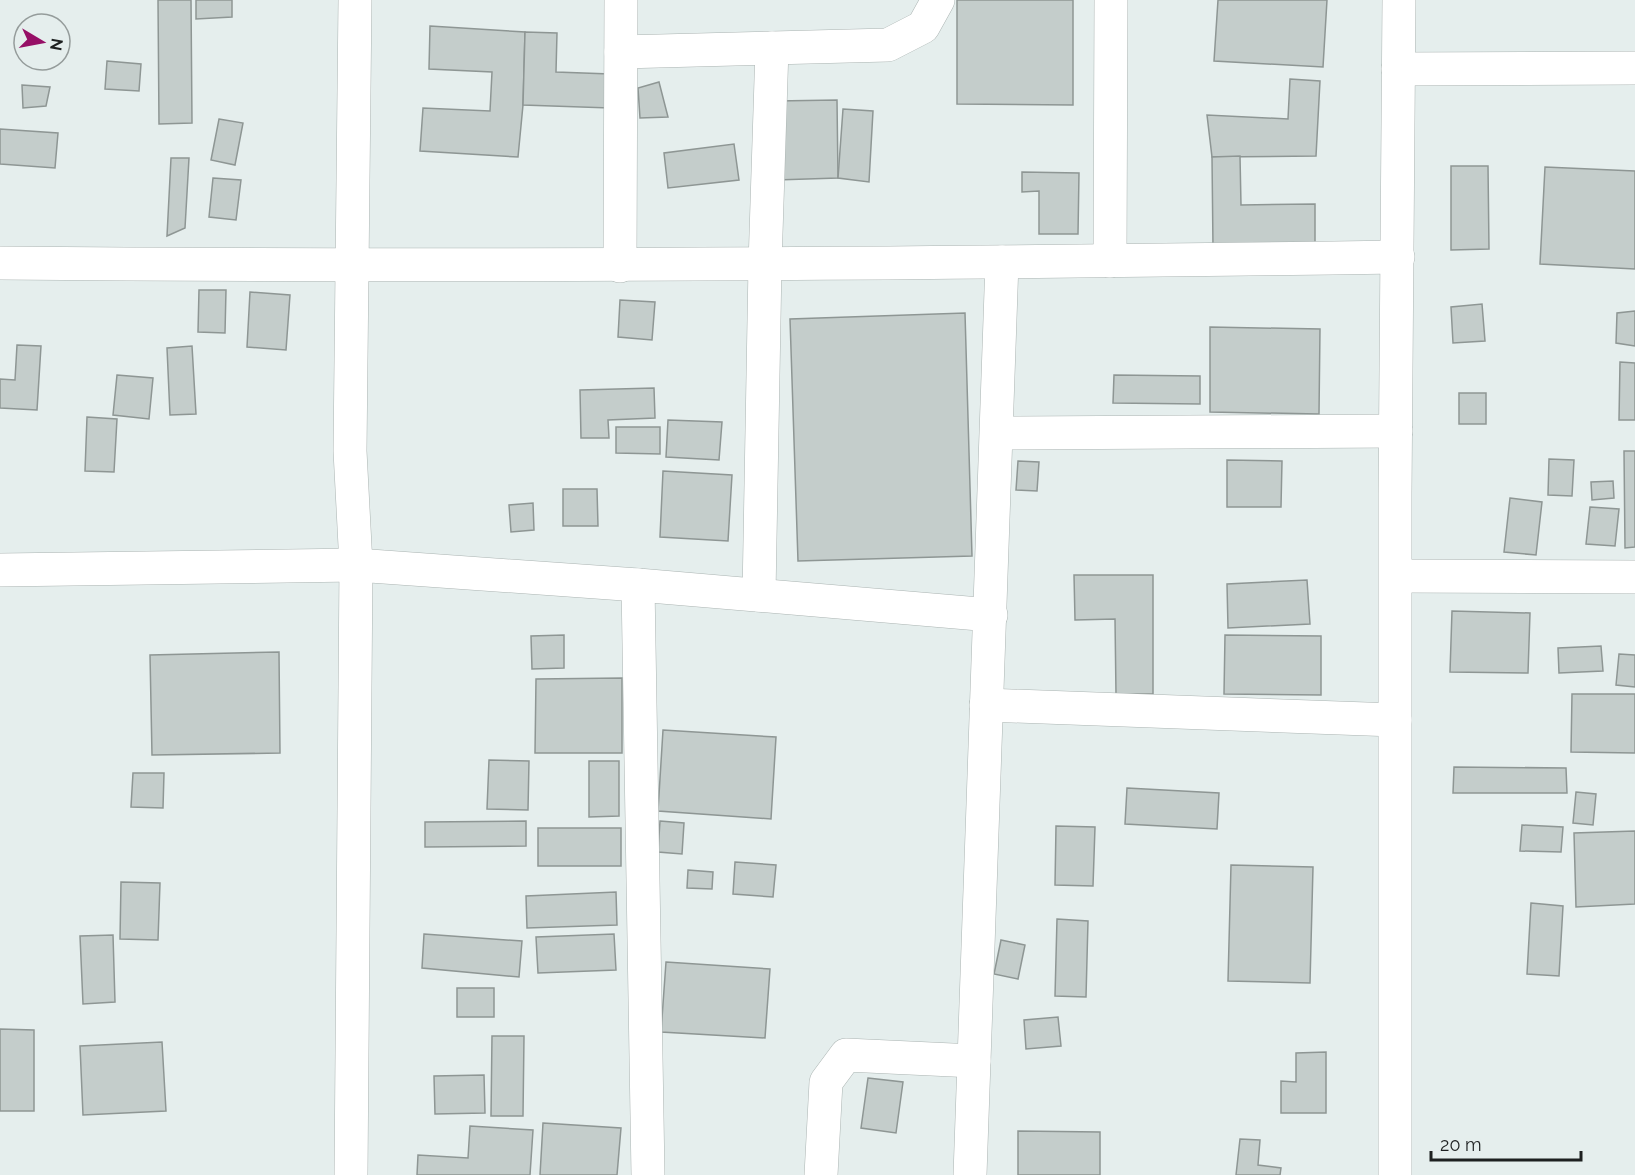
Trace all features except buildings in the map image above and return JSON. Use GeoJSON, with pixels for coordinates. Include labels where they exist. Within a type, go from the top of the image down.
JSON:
{"type":"FeatureCollection","features":[{"type":"Feature","properties":{"kind":"street"},"geometry":{"type":"LineString","coordinates":[[351,1175],[356,566],[350,451],[355,0]]}},
{"type":"Feature","properties":{"kind":"street"},"geometry":{"type":"LineString","coordinates":[[620,266],[621,0]]}},
{"type":"Feature","properties":{"kind":"street"},"geometry":{"type":"LineString","coordinates":[[621,52],[888,45],[923,27],[938,0]]}},
{"type":"Feature","properties":{"kind":"street"},"geometry":{"type":"LineString","coordinates":[[1110,261],[1111,0]]}},
{"type":"Feature","properties":{"kind":"street"},"geometry":{"type":"LineString","coordinates":[[1395,1175],[1399,0]]}},
{"type":"Feature","properties":{"kind":"street"},"geometry":{"type":"LineString","coordinates":[[759,596],[765,265],[772,48]]}},
{"type":"Feature","properties":{"kind":"street"},"geometry":{"type":"LineString","coordinates":[[1398,69],[1635,68]]}},
{"type":"Feature","properties":{"kind":"street"},"geometry":{"type":"LineString","coordinates":[[0,263],[620,266],[1398,257]]}},
{"type":"Feature","properties":{"kind":"street"},"geometry":{"type":"LineString","coordinates":[[970,1175],[1002,262]]}},
{"type":"Feature","properties":{"kind":"street"},"geometry":{"type":"LineString","coordinates":[[997,433],[1396,431]]}},
{"type":"Feature","properties":{"kind":"street"},"geometry":{"type":"LineString","coordinates":[[0,570],[356,566],[638,585],[991,615]]}},
{"type":"Feature","properties":{"kind":"street"},"geometry":{"type":"LineString","coordinates":[[1396,576],[1635,577]]}},
{"type":"Feature","properties":{"kind":"street"},"geometry":{"type":"LineString","coordinates":[[638,585],[648,1175]]}},
{"type":"Feature","properties":{"kind":"street"},"geometry":{"type":"LineString","coordinates":[[987,705],[1395,720]]}},
{"type":"Feature","properties":{"kind":"street"},"geometry":{"type":"LineString","coordinates":[[821,1175],[826,1082],[846,1054],[974,1061]]}}]}
